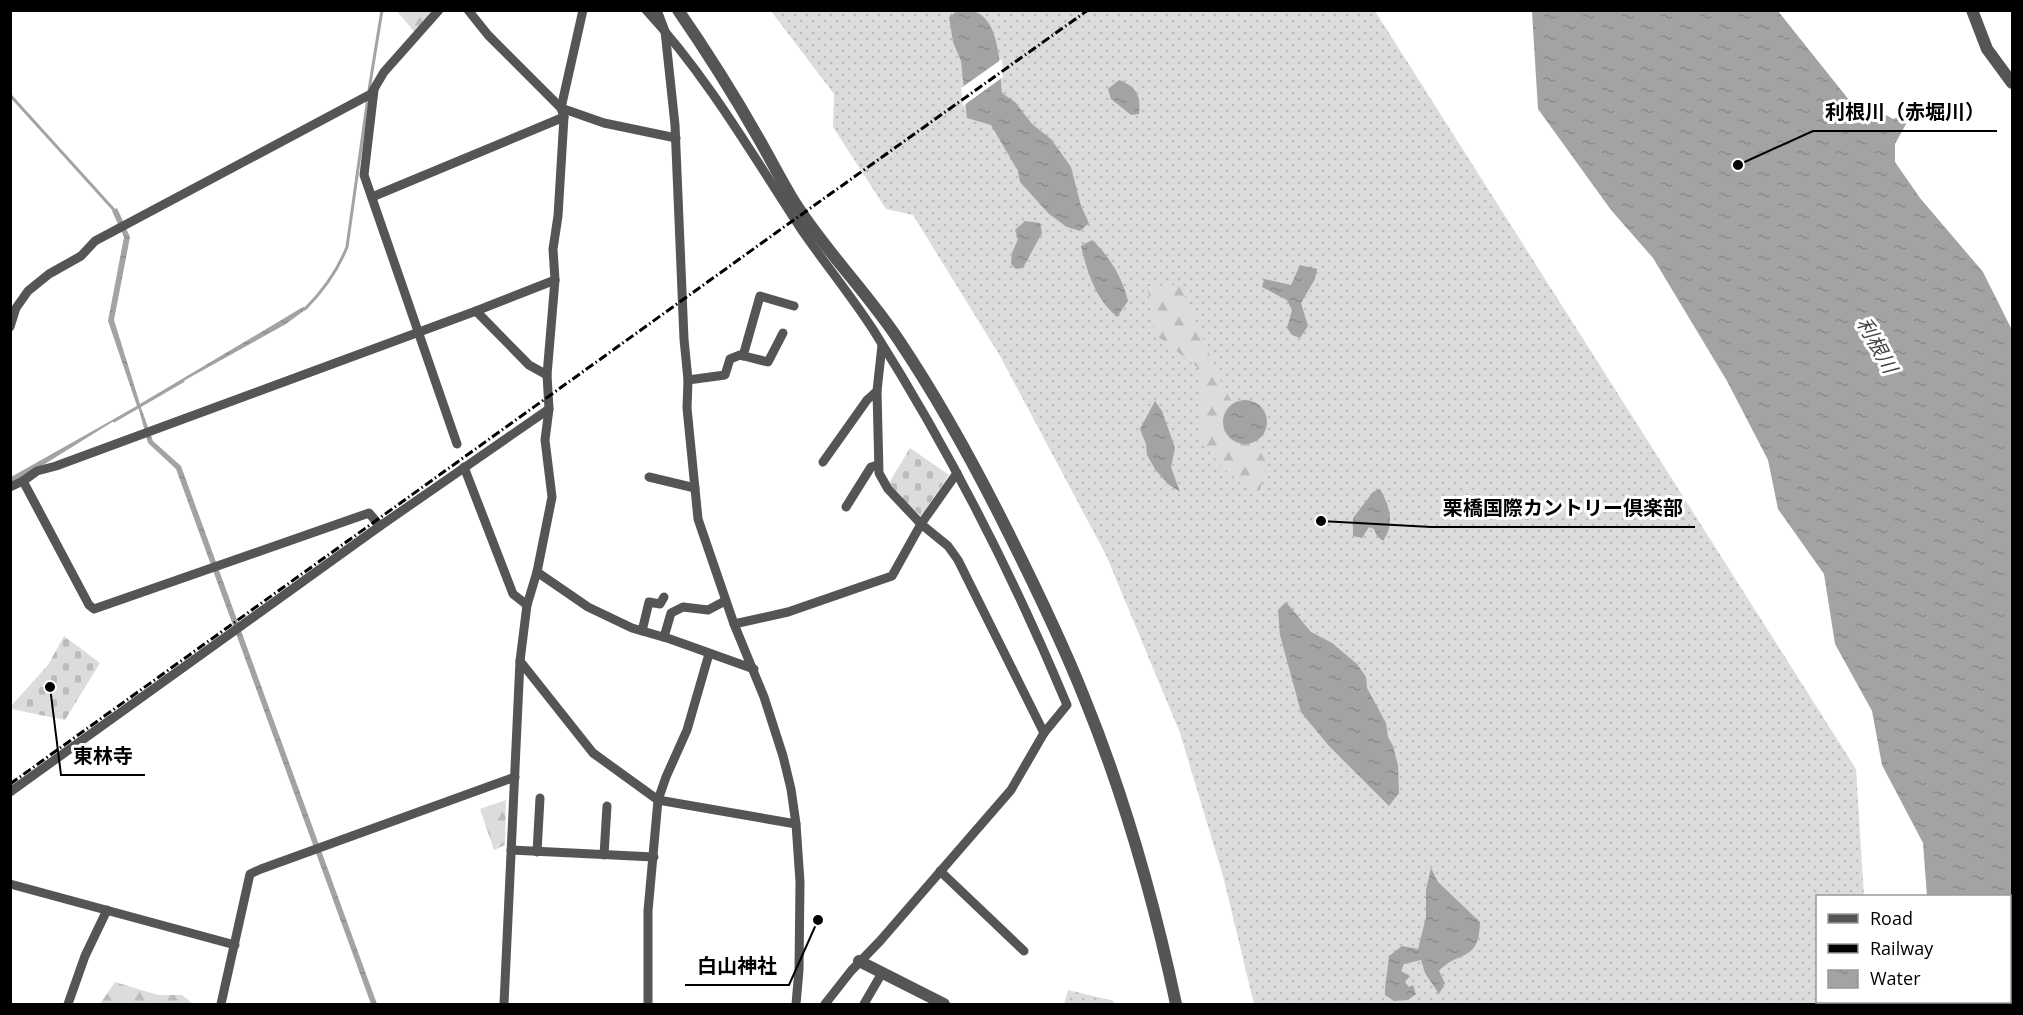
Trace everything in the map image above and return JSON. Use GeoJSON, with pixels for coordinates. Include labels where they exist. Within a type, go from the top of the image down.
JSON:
{"type":"FeatureCollection","features":[{"type":"Feature","properties":{"kind":"street"},"geometry":{"type":"LineString","coordinates":[[439,10],[384,72],[370,94],[364,175],[457,444]]}},
{"type":"Feature","properties":{"kind":"street"},"geometry":{"type":"LineString","coordinates":[[468,10],[488,35],[563,112],[676,138]]}},
{"type":"Feature","properties":{"kind":"street"},"geometry":{"type":"LineString","coordinates":[[504,1005],[520,661],[527,605],[537,572],[552,497],[545,440],[549,409],[547,375],[555,280],[553,249],[558,216],[563,112],[583,10]]}},
{"type":"Feature","properties":{"kind":"street"},"geometry":{"type":"LineString","coordinates":[[646,10],[720,104],[805,234],[846,289],[882,345],[957,473],[1019,594],[1066,705],[1044,732],[1011,789],[860,961],[825,1005]]}},
{"type":"Feature","properties":{"kind":"street"},"geometry":{"type":"LineString","coordinates":[[657,10],[665,32],[676,138],[684,339],[688,380],[687,408],[698,519],[725,601],[754,669],[783,756],[796,824],[800,882],[799,970],[796,1005]]}},
{"type":"Feature","properties":{"kind":"street"},"geometry":{"type":"LineString","coordinates":[[678,10],[722,77],[795,203],[901,343],[971,458],[1022,561],[1084,698],[1105,754],[1137,854],[1176,1005]]}},
{"type":"Feature","properties":{"kind":"street"},"geometry":{"type":"LineString","coordinates":[[1972,10],[1987,49],[2010,76]]}},
{"type":"Feature","properties":{"kind":"street"},"geometry":{"type":"LineString","coordinates":[[10,327],[16,308],[28,291],[49,274],[81,256],[95,241],[370,94]]}},
{"type":"Feature","properties":{"kind":"street"},"geometry":{"type":"LineString","coordinates":[[372,197],[563,112]]}},
{"type":"Feature","properties":{"kind":"street"},"geometry":{"type":"LineString","coordinates":[[10,487],[23,482],[38,471],[555,280]]}},
{"type":"Feature","properties":{"kind":"street"},"geometry":{"type":"LineString","coordinates":[[743,356],[760,296],[794,306]]}},
{"type":"Feature","properties":{"kind":"street"},"geometry":{"type":"LineString","coordinates":[[476,311],[529,365],[547,375]]}},
{"type":"Feature","properties":{"kind":"street"},"geometry":{"type":"LineString","coordinates":[[688,380],[725,375],[730,359],[743,356],[768,362],[783,333]]}},
{"type":"Feature","properties":{"kind":"street"},"geometry":{"type":"LineString","coordinates":[[882,345],[877,392],[878,465],[882,479],[888,489],[921,524],[948,546],[958,560],[1044,732]]}},
{"type":"Feature","properties":{"kind":"street"},"geometry":{"type":"LineString","coordinates":[[823,462],[867,400],[877,392]]}},
{"type":"Feature","properties":{"kind":"street"},"geometry":{"type":"LineString","coordinates":[[10,792],[380,526],[549,409]]}},
{"type":"Feature","properties":{"kind":"street"},"geometry":{"type":"LineString","coordinates":[[846,507],[872,467],[878,465]]}},
{"type":"Feature","properties":{"kind":"street"},"geometry":{"type":"LineString","coordinates":[[464,467],[513,594],[527,605]]}},
{"type":"Feature","properties":{"kind":"street"},"geometry":{"type":"LineString","coordinates":[[734,624],[788,612],[892,576],[921,524],[957,473]]}},
{"type":"Feature","properties":{"kind":"street"},"geometry":{"type":"LineString","coordinates":[[649,477],[695,488]]}},
{"type":"Feature","properties":{"kind":"street"},"geometry":{"type":"LineString","coordinates":[[23,482],[89,605],[94,609],[369,513],[380,526]]}},
{"type":"Feature","properties":{"kind":"street"},"geometry":{"type":"LineString","coordinates":[[537,572],[588,607],[632,628],[754,669]]}},
{"type":"Feature","properties":{"kind":"street"},"geometry":{"type":"LineString","coordinates":[[642,631],[649,602],[660,604],[664,597]]}},
{"type":"Feature","properties":{"kind":"street"},"geometry":{"type":"LineString","coordinates":[[664,637],[671,613],[683,608],[708,610],[725,601]]}},
{"type":"Feature","properties":{"kind":"street"},"geometry":{"type":"LineString","coordinates":[[648,1005],[648,911],[658,800],[687,730],[710,654]]}},
{"type":"Feature","properties":{"kind":"street"},"geometry":{"type":"LineString","coordinates":[[520,661],[593,753],[658,800],[796,824]]}},
{"type":"Feature","properties":{"kind":"street"},"geometry":{"type":"LineString","coordinates":[[221,1005],[250,874],[261,868],[515,777]]}},
{"type":"Feature","properties":{"kind":"street"},"geometry":{"type":"LineString","coordinates":[[537,852],[540,798]]}},
{"type":"Feature","properties":{"kind":"street"},"geometry":{"type":"LineString","coordinates":[[604,855],[607,806]]}},
{"type":"Feature","properties":{"kind":"street"},"geometry":{"type":"LineString","coordinates":[[511,850],[654,857]]}},
{"type":"Feature","properties":{"kind":"street"},"geometry":{"type":"LineString","coordinates":[[940,872],[1024,951]]}},
{"type":"Feature","properties":{"kind":"street"},"geometry":{"type":"LineString","coordinates":[[10,884],[235,945]]}},
{"type":"Feature","properties":{"kind":"street"},"geometry":{"type":"LineString","coordinates":[[68,1005],[86,956],[107,910]]}},
{"type":"Feature","properties":{"kind":"street"},"geometry":{"type":"LineString","coordinates":[[860,961],[944,1005]]}},
{"type":"Feature","properties":{"kind":"street"},"geometry":{"type":"LineString","coordinates":[[864,1005],[882,973]]}},
{"type":"Feature","properties":{"kind":"green space"},"geometry":{"type":"Polygon","coordinates":[[[397,11],[433,11],[416,34],[397,11]]]}},
{"type":"Feature","properties":{"kind":"green space"},"geometry":{"type":"Polygon","coordinates":[[[771,11],[1375,11],[1856,769],[1864,895],[1816,895],[1816,1003],[1871,1004],[1254,1004],[1223,876],[1180,733],[1106,555],[1000,356],[913,215],[886,209],[833,127],[834,94],[771,11]]]}},
{"type":"Feature","properties":{"kind":"green space"},"geometry":{"type":"Polygon","coordinates":[[[1180,285],[1222,384],[1266,462],[1259,495],[1224,469],[1201,442],[1201,370],[1156,335],[1147,286],[1180,285]]]}},
{"type":"Feature","properties":{"kind":"green space"},"geometry":{"type":"Polygon","coordinates":[[[910,448],[949,475],[921,516],[900,497],[889,483],[910,448]]]}},
{"type":"Feature","properties":{"kind":"green space"},"geometry":{"type":"Polygon","coordinates":[[[64,636],[100,663],[65,720],[11,709],[11,706],[48,665],[64,636]]]}},
{"type":"Feature","properties":{"kind":"green space"},"geometry":{"type":"Polygon","coordinates":[[[506,800],[505,845],[494,850],[480,809],[506,800]]]}},
{"type":"Feature","properties":{"kind":"green space"},"geometry":{"type":"Polygon","coordinates":[[[115,982],[158,995],[182,995],[191,1004],[100,1004],[115,982]]]}},
{"type":"Feature","properties":{"kind":"green space"},"geometry":{"type":"Polygon","coordinates":[[[1068,990],[1114,1001],[1113,1004],[1064,1004],[1068,990]]]}},
{"type":"Feature","properties":{"kind":"water"},"geometry":{"type":"Polygon","coordinates":[[[957,11],[971,11],[981,15],[988,22],[997,45],[1002,93],[1015,102],[1032,124],[1051,139],[1071,167],[1081,206],[1089,223],[1080,231],[1067,227],[1049,214],[1020,182],[1018,171],[991,125],[967,118],[961,61],[953,42],[949,17],[957,11]]]}},
{"type":"Feature","properties":{"kind":"water","name":"利根川"},"geometry":{"type":"Polygon","coordinates":[[[1530,11],[1778,11],[1861,115],[1878,119],[1886,115],[1893,119],[1899,117],[1906,124],[1895,144],[1895,162],[1920,198],[1983,272],[2012,330],[2012,1004],[1928,1003],[2011,1003],[2011,895],[1927,895],[1923,843],[1882,765],[1872,711],[1835,644],[1824,574],[1778,509],[1768,460],[1727,381],[1653,258],[1611,210],[1538,109],[1532,12],[1530,11]]]}},
{"type":"Feature","properties":{"kind":"water"},"geometry":{"type":"Polygon","coordinates":[[[1119,80],[1134,89],[1139,102],[1139,114],[1131,115],[1111,99],[1108,89],[1119,80]]]}},
{"type":"Feature","properties":{"kind":"water"},"geometry":{"type":"Polygon","coordinates":[[[117,208],[130,237],[114,320],[140,404],[303,307],[309,307],[286,324],[140,405],[153,441],[181,466],[377,1004],[371,1004],[176,469],[148,443],[138,406],[11,483],[11,477],[137,406],[108,321],[124,237],[112,211],[117,208]]]}},
{"type":"Feature","properties":{"kind":"water"},"geometry":{"type":"Polygon","coordinates":[[[1025,221],[1040,223],[1042,233],[1023,268],[1016,269],[1011,264],[1012,253],[1018,239],[1015,230],[1025,221]]]}},
{"type":"Feature","properties":{"kind":"water"},"geometry":{"type":"Polygon","coordinates":[[[1092,240],[1114,268],[1128,301],[1117,317],[1098,294],[1086,266],[1081,246],[1092,240]]]}},
{"type":"Feature","properties":{"kind":"water"},"geometry":{"type":"Polygon","coordinates":[[[1300,265],[1317,269],[1315,279],[1301,303],[1308,326],[1300,338],[1292,335],[1287,328],[1292,310],[1287,300],[1262,287],[1264,279],[1291,285],[1300,265]]]}},
{"type":"Feature","properties":{"kind":"water"},"geometry":{"type":"Polygon","coordinates":[[[1245,400],[1260,407],[1267,422],[1260,437],[1245,444],[1230,437],[1223,422],[1230,407],[1245,400]]]}},
{"type":"Feature","properties":{"kind":"water"},"geometry":{"type":"Polygon","coordinates":[[[1155,401],[1162,411],[1175,448],[1171,467],[1180,492],[1168,484],[1147,455],[1146,444],[1140,429],[1155,401]]]}},
{"type":"Feature","properties":{"kind":"water"},"geometry":{"type":"Polygon","coordinates":[[[1380,489],[1390,515],[1389,528],[1383,541],[1374,529],[1369,527],[1362,538],[1353,536],[1353,518],[1373,492],[1380,489]]]}},
{"type":"Feature","properties":{"kind":"water"},"geometry":{"type":"Polygon","coordinates":[[[1286,602],[1311,632],[1332,643],[1357,664],[1366,677],[1367,688],[1386,723],[1388,737],[1398,765],[1399,793],[1389,806],[1329,746],[1301,712],[1280,635],[1278,610],[1286,602]]]}},
{"type":"Feature","properties":{"kind":"water"},"geometry":{"type":"Polygon","coordinates":[[[1431,868],[1438,882],[1480,922],[1479,935],[1472,950],[1439,971],[1445,983],[1439,994],[1425,973],[1421,960],[1404,964],[1401,971],[1410,976],[1405,982],[1409,987],[1413,985],[1416,994],[1408,1000],[1394,1001],[1385,995],[1389,956],[1402,946],[1418,949],[1426,917],[1426,890],[1431,868]]]}},
{"type":"Feature","properties":{"kind":"pier"},"geometry":{"type":"Polygon","coordinates":[[[1002,59],[1003,77],[963,106],[961,88],[1002,59]]]}},
{"type":"Feature","properties":{"kind":"waterway"},"geometry":{"type":"LineString","coordinates":[[369,90],[382,10]]}},
{"type":"Feature","properties":{"kind":"waterway"},"geometry":{"type":"LineString","coordinates":[[10,95],[115,211]]}},
{"type":"Feature","properties":{"kind":"waterway"},"geometry":{"type":"LineString","coordinates":[[305,309],[329,280],[347,247],[368,97]]}},
{"type":"Feature","properties":{"kind":"waterway"},"geometry":{"type":"LineString","coordinates":[[114,421],[183,381]]}},
{"type":"Feature","properties":{"kind":"railway"},"geometry":{"type":"LineString","coordinates":[[10,784],[1088,10]]}},
{"type":"Feature","properties":{"kind":"place","name":"利根川（赤堀川）"},"geometry":{"type":"Point","coordinates":[1738,165]}},
{"type":"Feature","properties":{"kind":"place","name":"栗橋国際カントリー倶楽部"},"geometry":{"type":"Point","coordinates":[1321,521]}},
{"type":"Feature","properties":{"kind":"place","name":"東林寺"},"geometry":{"type":"Point","coordinates":[50,687]}},
{"type":"Feature","properties":{"kind":"place","name":"白山神社"},"geometry":{"type":"Point","coordinates":[818,920]}}]}
